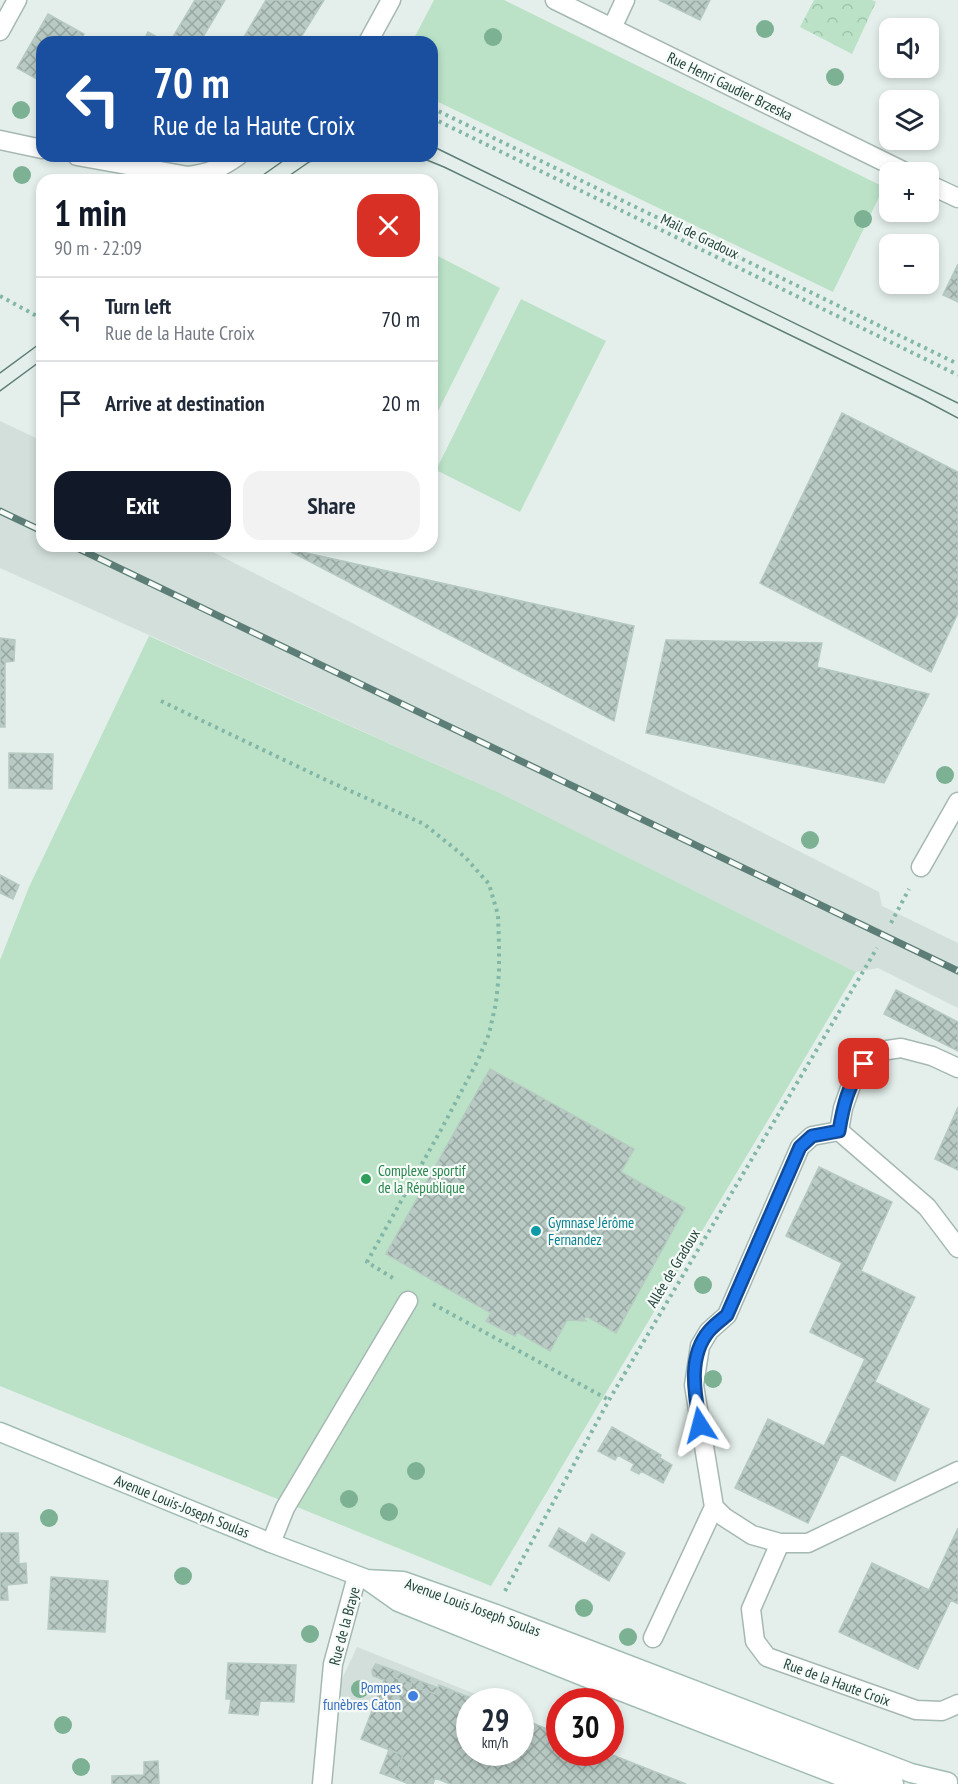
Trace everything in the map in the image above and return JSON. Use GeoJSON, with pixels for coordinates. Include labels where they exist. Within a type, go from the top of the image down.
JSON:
{"type":"FeatureCollection","features":[{"type":"Feature","properties":{"kind":"street"},"geometry":{"type":"LineString","coordinates":[[0,31],[17,0]]}},
{"type":"Feature","properties":{"kind":"street"},"geometry":{"type":"LineString","coordinates":[[371,36],[391,0]]}},
{"type":"Feature","properties":{"kind":"street","name":"Rue Henri Gaudier Brzeska"},"geometry":{"type":"LineString","coordinates":[[555,0],[885,162]]}},
{"type":"Feature","properties":{"kind":"street"},"geometry":{"type":"LineString","coordinates":[[612,28],[626,0]]}},
{"type":"Feature","properties":{"kind":"street"},"geometry":{"type":"LineString","coordinates":[[0,140],[36,148]]}},
{"type":"Feature","properties":{"kind":"street"},"geometry":{"type":"LineString","coordinates":[[110,162],[177,174]]}},
{"type":"Feature","properties":{"kind":"street"},"geometry":{"type":"LineString","coordinates":[[204,174],[229,162]]}},
{"type":"Feature","properties":{"kind":"street"},"geometry":{"type":"LineString","coordinates":[[939,189],[958,198]]}},
{"type":"Feature","properties":{"kind":"street"},"geometry":{"type":"LineString","coordinates":[[921,867],[958,802]]}},
{"type":"Feature","properties":{"kind":"street"},"geometry":{"type":"LineString","coordinates":[[839,1131],[843,1108],[854,1077],[874,1052],[901,1048],[932,1056],[958,1068]]}},
{"type":"Feature","properties":{"kind":"street"},"geometry":{"type":"LineString","coordinates":[[839,1131],[927,1207],[958,1248]]}},
{"type":"Feature","properties":{"kind":"street"},"geometry":{"type":"LineString","coordinates":[[839,1131],[812,1136],[800,1147],[727,1315],[710,1330],[700,1346],[694,1385],[714,1506],[724,1517],[752,1536],[780,1543],[808,1542],[958,1471]]}},
{"type":"Feature","properties":{"kind":"street"},"geometry":{"type":"LineString","coordinates":[[272,1543],[285,1508],[408,1302]]}},
{"type":"Feature","properties":{"kind":"street","name":"Avenue Louis-Joseph Soulas"},"geometry":{"type":"LineString","coordinates":[[0,1432],[361,1577]]}},
{"type":"Feature","properties":{"kind":"street"},"geometry":{"type":"LineString","coordinates":[[652,1638],[714,1506]]}},
{"type":"Feature","properties":{"kind":"street","name":"Rue de la Haute Croix"},"geometry":{"type":"LineString","coordinates":[[780,1543],[751,1609],[754,1641],[767,1657],[916,1710],[942,1711],[958,1704]]}},
{"type":"Feature","properties":{"kind":"street"},"geometry":{"type":"LineString","coordinates":[[361,1577],[894,1784]]}},
{"type":"Feature","properties":{"kind":"street","name":"Avenue Louis Joseph Soulas"},"geometry":{"type":"LineString","coordinates":[[361,1577],[403,1581],[496,1614],[911,1773],[951,1781]]}},
{"type":"Feature","properties":{"kind":"street","name":"Avenue Louis Joseph Soulas"},"geometry":{"type":"LineString","coordinates":[[361,1577],[398,1602],[860,1784]]}},
{"type":"Feature","properties":{"kind":"street","name":"Rue de la Braye"},"geometry":{"type":"LineString","coordinates":[[322,1784],[333,1664],[361,1577]]}},
{"type":"Feature","properties":{"kind":"path","name":"Mail de Gradoux"},"geometry":{"type":"LineString","coordinates":[[438,111],[958,364]]}},
{"type":"Feature","properties":{"kind":"path","name":"Mail de Gradoux"},"geometry":{"type":"LineString","coordinates":[[438,121],[958,375]]}},
{"type":"Feature","properties":{"kind":"path"},"geometry":{"type":"LineString","coordinates":[[0,296],[36,316]]}},
{"type":"Feature","properties":{"kind":"path"},"geometry":{"type":"LineString","coordinates":[[161,701],[424,824],[465,857],[489,884],[498,915],[500,943],[498,983],[489,1034],[442,1128],[367,1262]]}},
{"type":"Feature","properties":{"kind":"path"},"geometry":{"type":"LineString","coordinates":[[891,923],[921,867]]}},
{"type":"Feature","properties":{"kind":"path","name":"Allée de Gradoux"},"geometry":{"type":"LineString","coordinates":[[502,1597],[609,1400],[877,948]]}},
{"type":"Feature","properties":{"kind":"path"},"geometry":{"type":"LineString","coordinates":[[432,1303],[609,1400]]}},
{"type":"Feature","properties":{"kind":"shaded area"},"geometry":{"type":"Polygon","coordinates":[[[0,421],[36,438],[36,552],[213,552],[879,892],[882,906],[958,943],[958,1008],[878,968],[856,972],[500,793],[0,568],[0,421]]]}},
{"type":"Feature","properties":{"kind":"shaded area"},"geometry":{"type":"Polygon","coordinates":[[[357,1647],[460,1688],[456,1688],[456,1745],[335,1694],[357,1647]]]}},
{"type":"Feature","properties":{"kind":"green space"},"geometry":{"type":"Polygon","coordinates":[[[434,0],[504,0],[879,185],[879,197],[833,292],[438,102],[438,36],[415,36],[434,0]]]}},
{"type":"Feature","properties":{"kind":"green space"},"geometry":{"type":"Polygon","coordinates":[[[814,0],[872,0],[876,2],[852,54],[800,27],[814,0]]]}},
{"type":"Feature","properties":{"kind":"green space"},"geometry":{"type":"Polygon","coordinates":[[[438,256],[500,288],[438,411],[438,256]]]}},
{"type":"Feature","properties":{"kind":"green space"},"geometry":{"type":"Polygon","coordinates":[[[521,299],[606,341],[520,512],[438,471],[438,466],[521,299]]]}},
{"type":"Feature","properties":{"kind":"green space","name":"Complexe sportif de la République"},"geometry":{"type":"Polygon","coordinates":[[[149,636],[500,793],[856,972],[491,1586],[0,1386],[0,960],[29,887],[149,636]]]}},
{"type":"Feature","properties":{"kind":"building"},"geometry":{"type":"Polygon","coordinates":[[[195,0],[225,0],[204,36],[174,36],[195,0]]]}},
{"type":"Feature","properties":{"kind":"building"},"geometry":{"type":"Polygon","coordinates":[[[266,0],[324,0],[302,36],[245,36],[266,0]]]}},
{"type":"Feature","properties":{"kind":"building"},"geometry":{"type":"Polygon","coordinates":[[[659,0],[710,0],[700,20],[659,0]]]}},
{"type":"Feature","properties":{"kind":"building"},"geometry":{"type":"Polygon","coordinates":[[[48,14],[84,34],[83,36],[36,36],[36,79],[17,68],[48,14]]]}},
{"type":"Feature","properties":{"kind":"building"},"geometry":{"type":"Polygon","coordinates":[[[958,264],[958,302],[943,295],[958,264]]]}},
{"type":"Feature","properties":{"kind":"building"},"geometry":{"type":"Polygon","coordinates":[[[842,413],[958,472],[958,613],[931,672],[760,583],[842,413]]]}},
{"type":"Feature","properties":{"kind":"building"},"geometry":{"type":"Polygon","coordinates":[[[292,552],[302,552],[634,626],[614,721],[292,552]]]}},
{"type":"Feature","properties":{"kind":"building"},"geometry":{"type":"Polygon","coordinates":[[[0,638],[15,640],[14,661],[5,662],[5,727],[0,727],[0,638]]]}},
{"type":"Feature","properties":{"kind":"building"},"geometry":{"type":"Polygon","coordinates":[[[666,640],[822,643],[817,667],[929,694],[884,783],[646,733],[666,640]]]}},
{"type":"Feature","properties":{"kind":"building"},"geometry":{"type":"Polygon","coordinates":[[[9,753],[53,754],[52,789],[9,788],[9,753]]]}},
{"type":"Feature","properties":{"kind":"building"},"geometry":{"type":"Polygon","coordinates":[[[0,875],[19,885],[13,899],[0,893],[0,875]]]}},
{"type":"Feature","properties":{"kind":"building"},"geometry":{"type":"Polygon","coordinates":[[[896,990],[958,1022],[958,1051],[884,1014],[896,990]]]}},
{"type":"Feature","properties":{"kind":"building","name":"Gymnase Jérôme Fernandez"},"geometry":{"type":"Polygon","coordinates":[[[490,1069],[634,1149],[621,1172],[685,1208],[616,1333],[586,1316],[584,1320],[587,1321],[567,1320],[550,1351],[517,1332],[515,1336],[486,1321],[491,1313],[386,1254],[490,1069]]]}},
{"type":"Feature","properties":{"kind":"building"},"geometry":{"type":"Polygon","coordinates":[[[958,1107],[958,1170],[935,1159],[958,1107]]]}},
{"type":"Feature","properties":{"kind":"building"},"geometry":{"type":"Polygon","coordinates":[[[819,1167],[892,1202],[861,1271],[915,1297],[875,1382],[929,1409],[895,1481],[841,1454],[808,1523],[735,1488],[768,1419],[824,1446],[865,1359],[810,1332],[842,1263],[786,1236],[819,1167]]]}},
{"type":"Feature","properties":{"kind":"building"},"geometry":{"type":"Polygon","coordinates":[[[612,1427],[661,1455],[660,1458],[672,1465],[663,1483],[641,1471],[639,1474],[631,1470],[634,1464],[618,1455],[615,1460],[598,1451],[612,1427]]]}},
{"type":"Feature","properties":{"kind":"building"},"geometry":{"type":"Polygon","coordinates":[[[559,1528],[586,1544],[592,1534],[625,1553],[609,1581],[549,1546],[559,1528]]]}},
{"type":"Feature","properties":{"kind":"building"},"geometry":{"type":"Polygon","coordinates":[[[958,1528],[958,1604],[951,1600],[918,1669],[839,1632],[872,1563],[929,1590],[958,1528]]]}},
{"type":"Feature","properties":{"kind":"building"},"geometry":{"type":"Polygon","coordinates":[[[0,1533],[18,1533],[19,1564],[26,1563],[27,1583],[7,1585],[8,1600],[0,1600],[0,1533]]]}},
{"type":"Feature","properties":{"kind":"building"},"geometry":{"type":"Polygon","coordinates":[[[51,1577],[108,1581],[105,1632],[48,1629],[51,1577]]]}},
{"type":"Feature","properties":{"kind":"building"},"geometry":{"type":"Polygon","coordinates":[[[228,1663],[296,1665],[294,1702],[260,1701],[258,1715],[229,1713],[231,1699],[226,1699],[228,1663]]]}},
{"type":"Feature","properties":{"kind":"building"},"geometry":{"type":"Polygon","coordinates":[[[376,1664],[396,1671],[394,1677],[411,1684],[413,1678],[420,1681],[417,1688],[436,1694],[439,1685],[456,1692],[456,1766],[534,1766],[534,1724],[546,1728],[546,1766],[624,1766],[624,1760],[686,1784],[450,1784],[435,1778],[433,1784],[409,1784],[394,1778],[403,1755],[361,1739],[384,1680],[373,1676],[372,1670],[376,1664]]]}},
{"type":"Feature","properties":{"kind":"building"},"geometry":{"type":"Polygon","coordinates":[[[396,1671],[413,1678],[411,1684],[394,1677],[396,1671]]]}},
{"type":"Feature","properties":{"kind":"building"},"geometry":{"type":"Polygon","coordinates":[[[420,1681],[438,1688],[436,1694],[417,1688],[420,1681]]]}},
{"type":"Feature","properties":{"kind":"building"},"geometry":{"type":"Polygon","coordinates":[[[389,1750],[403,1755],[394,1778],[380,1773],[389,1750]]]}},
{"type":"Feature","properties":{"kind":"building"},"geometry":{"type":"Polygon","coordinates":[[[158,1761],[159,1784],[112,1784],[112,1776],[144,1775],[144,1762],[158,1761]]]}},
{"type":"Feature","properties":{"kind":"tram line"},"geometry":{"type":"LineString","coordinates":[[438,149],[958,403]]}},
{"type":"Feature","properties":{"kind":"tram line"},"geometry":{"type":"LineString","coordinates":[[264,174],[282,162]]}},
{"type":"Feature","properties":{"kind":"tram line"},"geometry":{"type":"LineString","coordinates":[[292,174],[309,162]]}},
{"type":"Feature","properties":{"kind":"tram line"},"geometry":{"type":"LineString","coordinates":[[432,162],[958,418]]}},
{"type":"Feature","properties":{"kind":"tram line"},"geometry":{"type":"LineString","coordinates":[[0,373],[36,346]]}},
{"type":"Feature","properties":{"kind":"tram line"},"geometry":{"type":"LineString","coordinates":[[0,391],[36,364]]}},
{"type":"Feature","properties":{"kind":"railway"},"geometry":{"type":"LineString","coordinates":[[0,511],[36,528]]}},
{"type":"Feature","properties":{"kind":"railway"},"geometry":{"type":"LineString","coordinates":[[85,552],[958,971]]}},
{"type":"Feature","properties":{"kind":"place","name":"Complexe sportif de la République"},"geometry":{"type":"Point","coordinates":[366,1179]}},
{"type":"Feature","properties":{"kind":"place","name":"Gymnase Jérôme Fernandez"},"geometry":{"type":"Point","coordinates":[536,1231]}},
{"type":"Feature","properties":{"kind":"place","name":"Pompes funèbres Caton"},"geometry":{"type":"Point","coordinates":[413,1696]}},
{"type":"Feature","properties":{"kind":"route"},"geometry":{"type":"LineString","coordinates":[[700,1425],[694,1385],[700,1346],[710,1330],[727,1315],[800,1147],[812,1136],[839,1131],[848,1092],[854,1077],[864,1064]]}}]}
